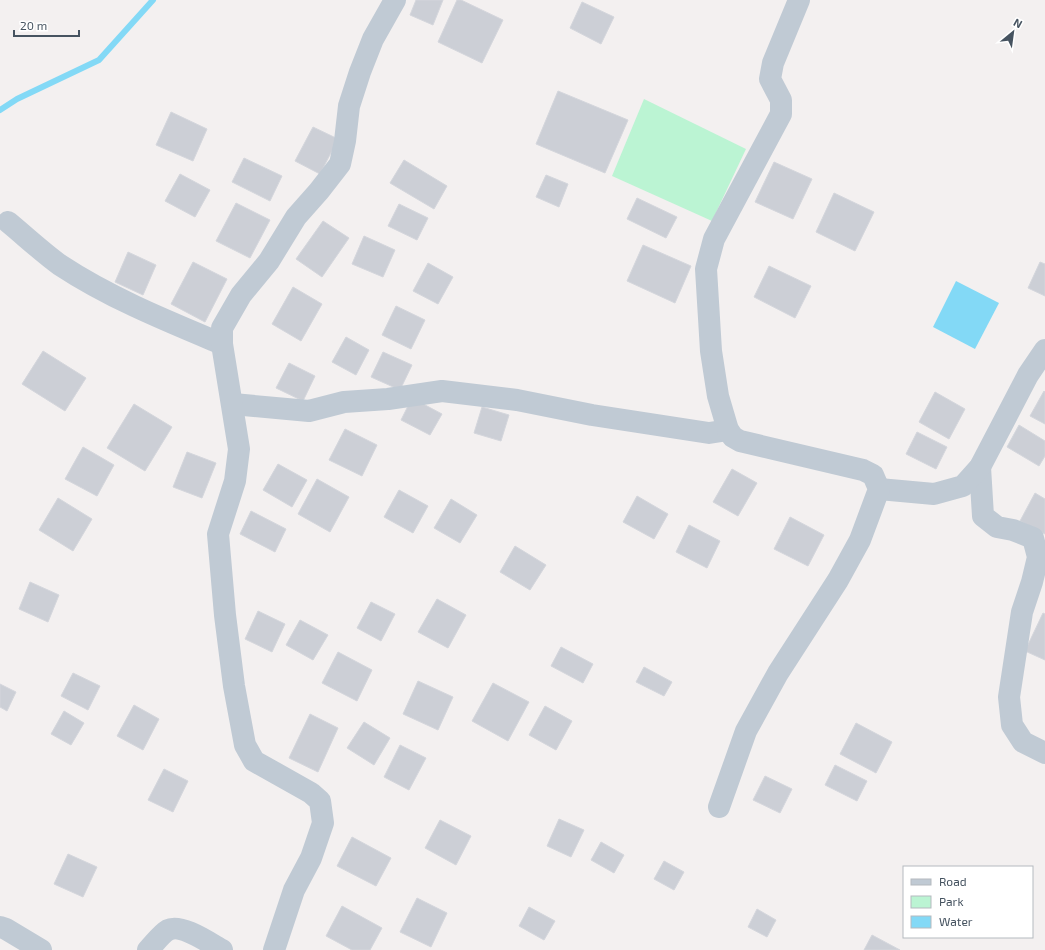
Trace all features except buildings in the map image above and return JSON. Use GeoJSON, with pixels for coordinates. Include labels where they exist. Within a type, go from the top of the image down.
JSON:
{"type":"FeatureCollection","features":[{"type":"Feature","properties":{"kind":"street"},"geometry":{"type":"LineString","coordinates":[[279,949],[294,890],[311,858],[323,824],[320,801],[311,793],[254,761],[245,745],[234,686],[225,615],[218,534],[235,481],[239,449],[233,404],[222,344],[222,328],[241,295],[269,262],[296,217],[340,164],[345,141],[349,106],[360,72],[373,39],[395,0]]}},
{"type":"Feature","properties":{"kind":"street"},"geometry":{"type":"LineString","coordinates":[[720,807],[746,731],[778,673],[838,580],[860,540],[879,489],[873,475],[863,470],[740,441],[733,437],[728,430],[718,396],[710,351],[706,269],[714,239],[781,114],[781,100],[770,79],[773,63],[799,0]]}},
{"type":"Feature","properties":{"kind":"street"},"geometry":{"type":"LineString","coordinates":[[8,222],[59,264],[100,290],[174,325],[222,344]]}},
{"type":"Feature","properties":{"kind":"street"},"geometry":{"type":"LineString","coordinates":[[879,489],[934,494],[963,486],[980,467],[1028,375],[1045,350]]}},
{"type":"Feature","properties":{"kind":"street"},"geometry":{"type":"LineString","coordinates":[[233,404],[309,411],[344,402],[388,399],[442,391],[517,400],[592,415],[709,434],[728,430]]}},
{"type":"Feature","properties":{"kind":"street"},"geometry":{"type":"LineString","coordinates":[[980,467],[984,516],[997,527],[1013,530],[1033,538],[1038,556],[1032,582],[1022,612],[1009,697],[1012,725],[1023,742],[1045,753]]}},
{"type":"Feature","properties":{"kind":"street"},"geometry":{"type":"LineString","coordinates":[[0,927],[6,928],[41,950]]}},
{"type":"Feature","properties":{"kind":"street"},"geometry":{"type":"LineString","coordinates":[[148,950],[167,930],[173,928],[188,931],[222,950]]}},
{"type":"Feature","properties":{"kind":"green space"},"geometry":{"type":"Polygon","coordinates":[[[644,99],[746,149],[712,221],[612,176],[644,99]]]}},
{"type":"Feature","properties":{"kind":"water"},"geometry":{"type":"Polygon","coordinates":[[[956,281],[999,303],[975,349],[933,327],[956,281]]]}},
{"type":"Feature","properties":{"kind":"waterway"},"geometry":{"type":"LineString","coordinates":[[0,110],[17,99],[99,60],[153,0]]}}]}
